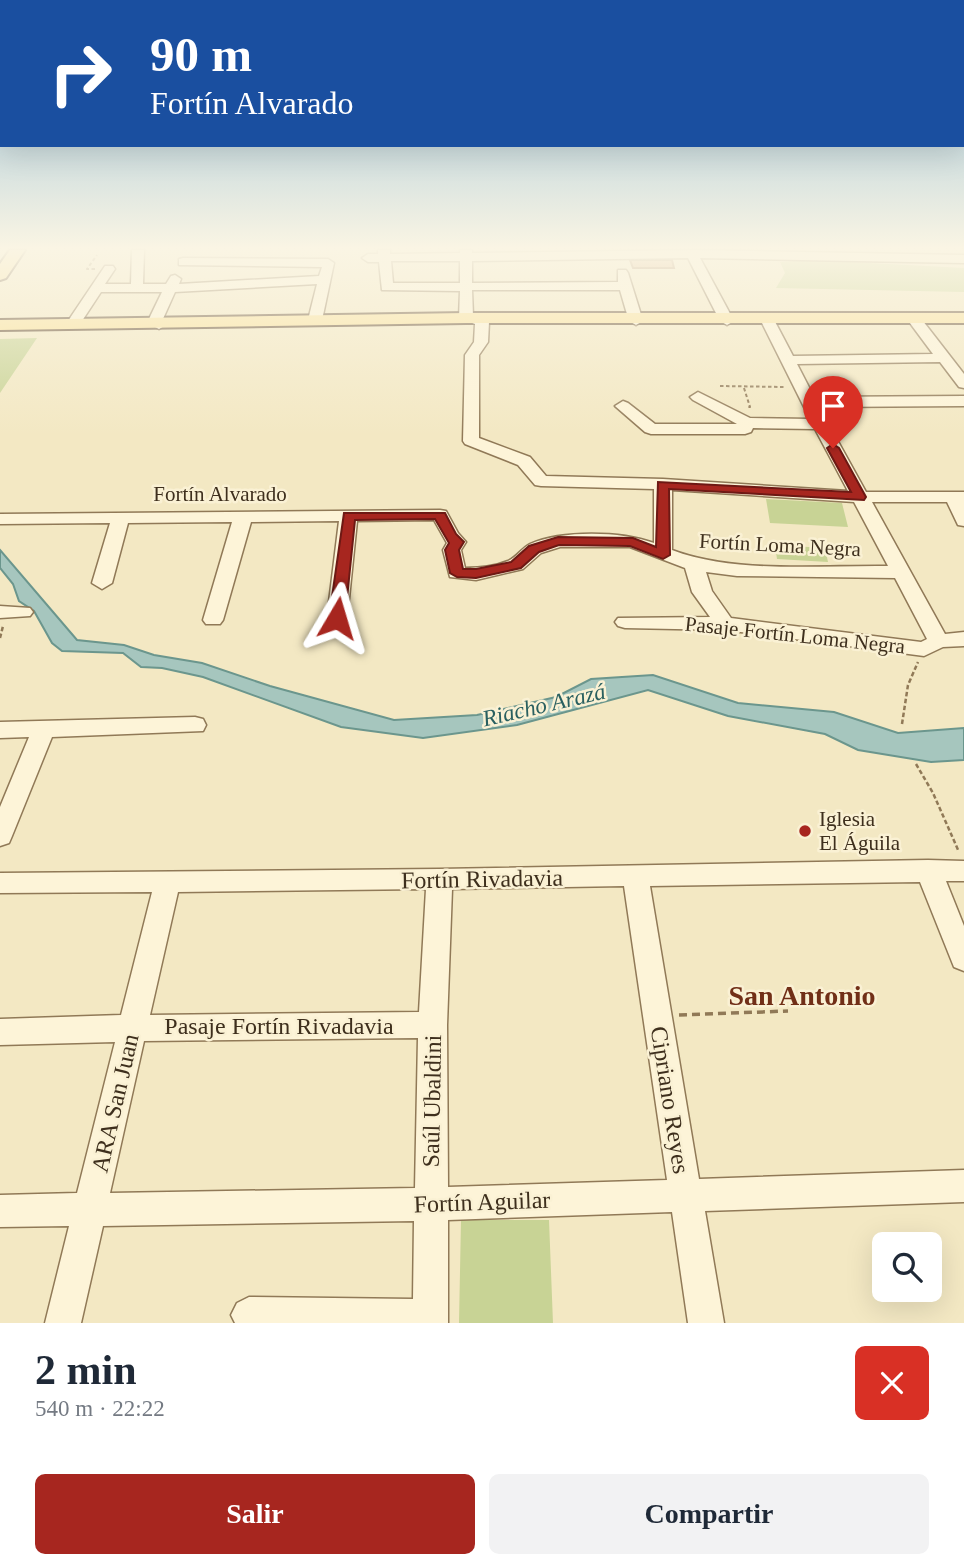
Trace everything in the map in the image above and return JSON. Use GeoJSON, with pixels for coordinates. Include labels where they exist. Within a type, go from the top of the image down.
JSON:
{"type":"FeatureCollection","features":[{"type":"Feature","properties":{"kind":"main road"},"geometry":{"type":"LineString","coordinates":[[0,326],[314,320],[964,320]]}},
{"type":"Feature","properties":{"kind":"main road"},"geometry":{"type":"LineString","coordinates":[[0,326],[474,320]]}},
{"type":"Feature","properties":{"kind":"street"},"geometry":{"type":"LineString","coordinates":[[74,324],[81,312]]}},
{"type":"Feature","properties":{"kind":"street"},"geometry":{"type":"LineString","coordinates":[[157,324],[162,312]]}},
{"type":"Feature","properties":{"kind":"street"},"geometry":{"type":"LineString","coordinates":[[314,320],[316,312]]}},
{"type":"Feature","properties":{"kind":"street"},"geometry":{"type":"LineString","coordinates":[[472,312],[481,342],[472,355],[471,441],[524,461],[541,481],[663,485],[860,497],[959,497],[964,521]]}},
{"type":"Feature","properties":{"kind":"street"},"geometry":{"type":"LineString","coordinates":[[633,312],[635,319]]}},
{"type":"Feature","properties":{"kind":"street"},"geometry":{"type":"LineString","coordinates":[[721,312],[725,320]]}},
{"type":"Feature","properties":{"kind":"street"},"geometry":{"type":"LineString","coordinates":[[767,320],[820,424],[902,572],[931,645]]}},
{"type":"Feature","properties":{"kind":"street"},"geometry":{"type":"LineString","coordinates":[[915,320],[964,384]]}},
{"type":"Feature","properties":{"kind":"street"},"geometry":{"type":"LineString","coordinates":[[789,360],[945,358]]}},
{"type":"Feature","properties":{"kind":"street"},"geometry":{"type":"LineString","coordinates":[[806,394],[964,401]]}},
{"type":"Feature","properties":{"kind":"street"},"geometry":{"type":"LineString","coordinates":[[623,406],[651,429],[745,429],[743,419],[698,397]]}},
{"type":"Feature","properties":{"kind":"street"},"geometry":{"type":"LineString","coordinates":[[745,423],[820,424]]}},
{"type":"Feature","properties":{"kind":"street"},"geometry":{"type":"LineString","coordinates":[[663,485],[663,555]]}},
{"type":"Feature","properties":{"kind":"street","name":"Fortín Alvarado"},"geometry":{"type":"LineString","coordinates":[[4,518],[440,515],[450,536],[457,542],[452,550],[457,573]]}},
{"type":"Feature","properties":{"kind":"street"},"geometry":{"type":"LineString","coordinates":[[337,618],[349,516]]}},
{"type":"Feature","properties":{"kind":"street"},"geometry":{"type":"LineString","coordinates":[[102,583],[121,517]]}},
{"type":"Feature","properties":{"kind":"street"},"geometry":{"type":"LineString","coordinates":[[213,620],[243,517]]}},
{"type":"Feature","properties":{"kind":"street","name":"Fortín Loma Negra"},"geometry":{"type":"LineString","coordinates":[[457,573],[476,574],[516,565],[534,549],[558,541],[633,542],[694,565],[737,570],[902,572]]}},
{"type":"Feature","properties":{"kind":"street"},"geometry":{"type":"LineString","coordinates":[[694,565],[702,592],[724,624]]}},
{"type":"Feature","properties":{"kind":"street"},"geometry":{"type":"LineString","coordinates":[[0,612],[23,612]]}},
{"type":"Feature","properties":{"kind":"street","name":"Pasaje Fortín Loma Negra"},"geometry":{"type":"LineString","coordinates":[[625,622],[724,624],[931,645],[964,639]]}},
{"type":"Feature","properties":{"kind":"street"},"geometry":{"type":"LineString","coordinates":[[0,730],[195,725]]}},
{"type":"Feature","properties":{"kind":"street"},"geometry":{"type":"LineString","coordinates":[[0,836],[44,729]]}},
{"type":"Feature","properties":{"kind":"street","name":"Fortín Rivadavia"},"geometry":{"type":"LineString","coordinates":[[0,883],[167,883],[928,870],[961,861]]}},
{"type":"Feature","properties":{"kind":"street"},"geometry":{"type":"LineString","coordinates":[[928,870],[964,959]]}},
{"type":"Feature","properties":{"kind":"street","name":"Cipriano Reyes"},"geometry":{"type":"LineString","coordinates":[[635,876],[706,1323]]}},
{"type":"Feature","properties":{"kind":"street","name":"Saúl Ubaldini"},"geometry":{"type":"LineString","coordinates":[[430,1320],[433,1025],[439,879]]}},
{"type":"Feature","properties":{"kind":"street","name":"ARA San Juan"},"geometry":{"type":"LineString","coordinates":[[63,1323],[167,883]]}},
{"type":"Feature","properties":{"kind":"street","name":"Pasaje Fortín Rivadavia"},"geometry":{"type":"LineString","coordinates":[[0,1032],[433,1025]]}},
{"type":"Feature","properties":{"kind":"street","name":"Fortín Aguilar"},"geometry":{"type":"LineString","coordinates":[[0,1211],[431,1204],[964,1186]]}},
{"type":"Feature","properties":{"kind":"street"},"geometry":{"type":"LineString","coordinates":[[249,1315],[430,1320]]}},
{"type":"Feature","properties":{"kind":"path"},"geometry":{"type":"LineString","coordinates":[[720,386],[806,394]]}},
{"type":"Feature","properties":{"kind":"path"},"geometry":{"type":"LineString","coordinates":[[721,407],[750,407],[744,387]]}},
{"type":"Feature","properties":{"kind":"path"},"geometry":{"type":"LineString","coordinates":[[902,724],[908,685],[931,645]]}},
{"type":"Feature","properties":{"kind":"path"},"geometry":{"type":"LineString","coordinates":[[916,764],[933,793],[961,861]]}},
{"type":"Feature","properties":{"kind":"path"},"geometry":{"type":"LineString","coordinates":[[657,1016],[788,1011]]}},
{"type":"Feature","properties":{"kind":"green space"},"geometry":{"type":"Polygon","coordinates":[[[37,338],[0,393],[0,339],[37,338]]]}},
{"type":"Feature","properties":{"kind":"green space"},"geometry":{"type":"Polygon","coordinates":[[[766,499],[842,503],[848,527],[770,523],[766,499]]]}},
{"type":"Feature","properties":{"kind":"green space"},"geometry":{"type":"Polygon","coordinates":[[[775,545],[825,548],[828,562],[777,559],[775,545]]]}},
{"type":"Feature","properties":{"kind":"green space"},"geometry":{"type":"Polygon","coordinates":[[[461,1220],[549,1220],[553,1323],[459,1323],[461,1220]]]}},
{"type":"Feature","properties":{"kind":"water","name":"Riacho Arazá"},"geometry":{"type":"Polygon","coordinates":[[[0,550],[77,640],[124,645],[154,655],[202,663],[270,686],[394,720],[477,715],[556,697],[591,679],[653,675],[738,703],[834,712],[898,733],[964,728],[964,760],[931,762],[858,750],[825,734],[728,716],[648,690],[517,725],[423,738],[341,727],[203,677],[162,668],[141,667],[123,653],[62,651],[52,643],[34,611],[19,601],[13,584],[0,568],[0,550]]]}},
{"type":"Feature","properties":{"kind":"place","name":"Iglesia El Águila"},"geometry":{"type":"Point","coordinates":[805,831]}},
{"type":"Feature","properties":{"kind":"district","name":"San Antonio"},"geometry":{"type":"Point","coordinates":[802,995]}},
{"type":"Feature","properties":{"kind":"route"},"geometry":{"type":"LineString","coordinates":[[337,618],[349,516],[440,515],[450,536],[457,542],[452,550],[457,573],[476,574],[516,565],[534,549],[558,541],[633,542],[663,555],[663,485],[860,497],[833,448]]}}]}
